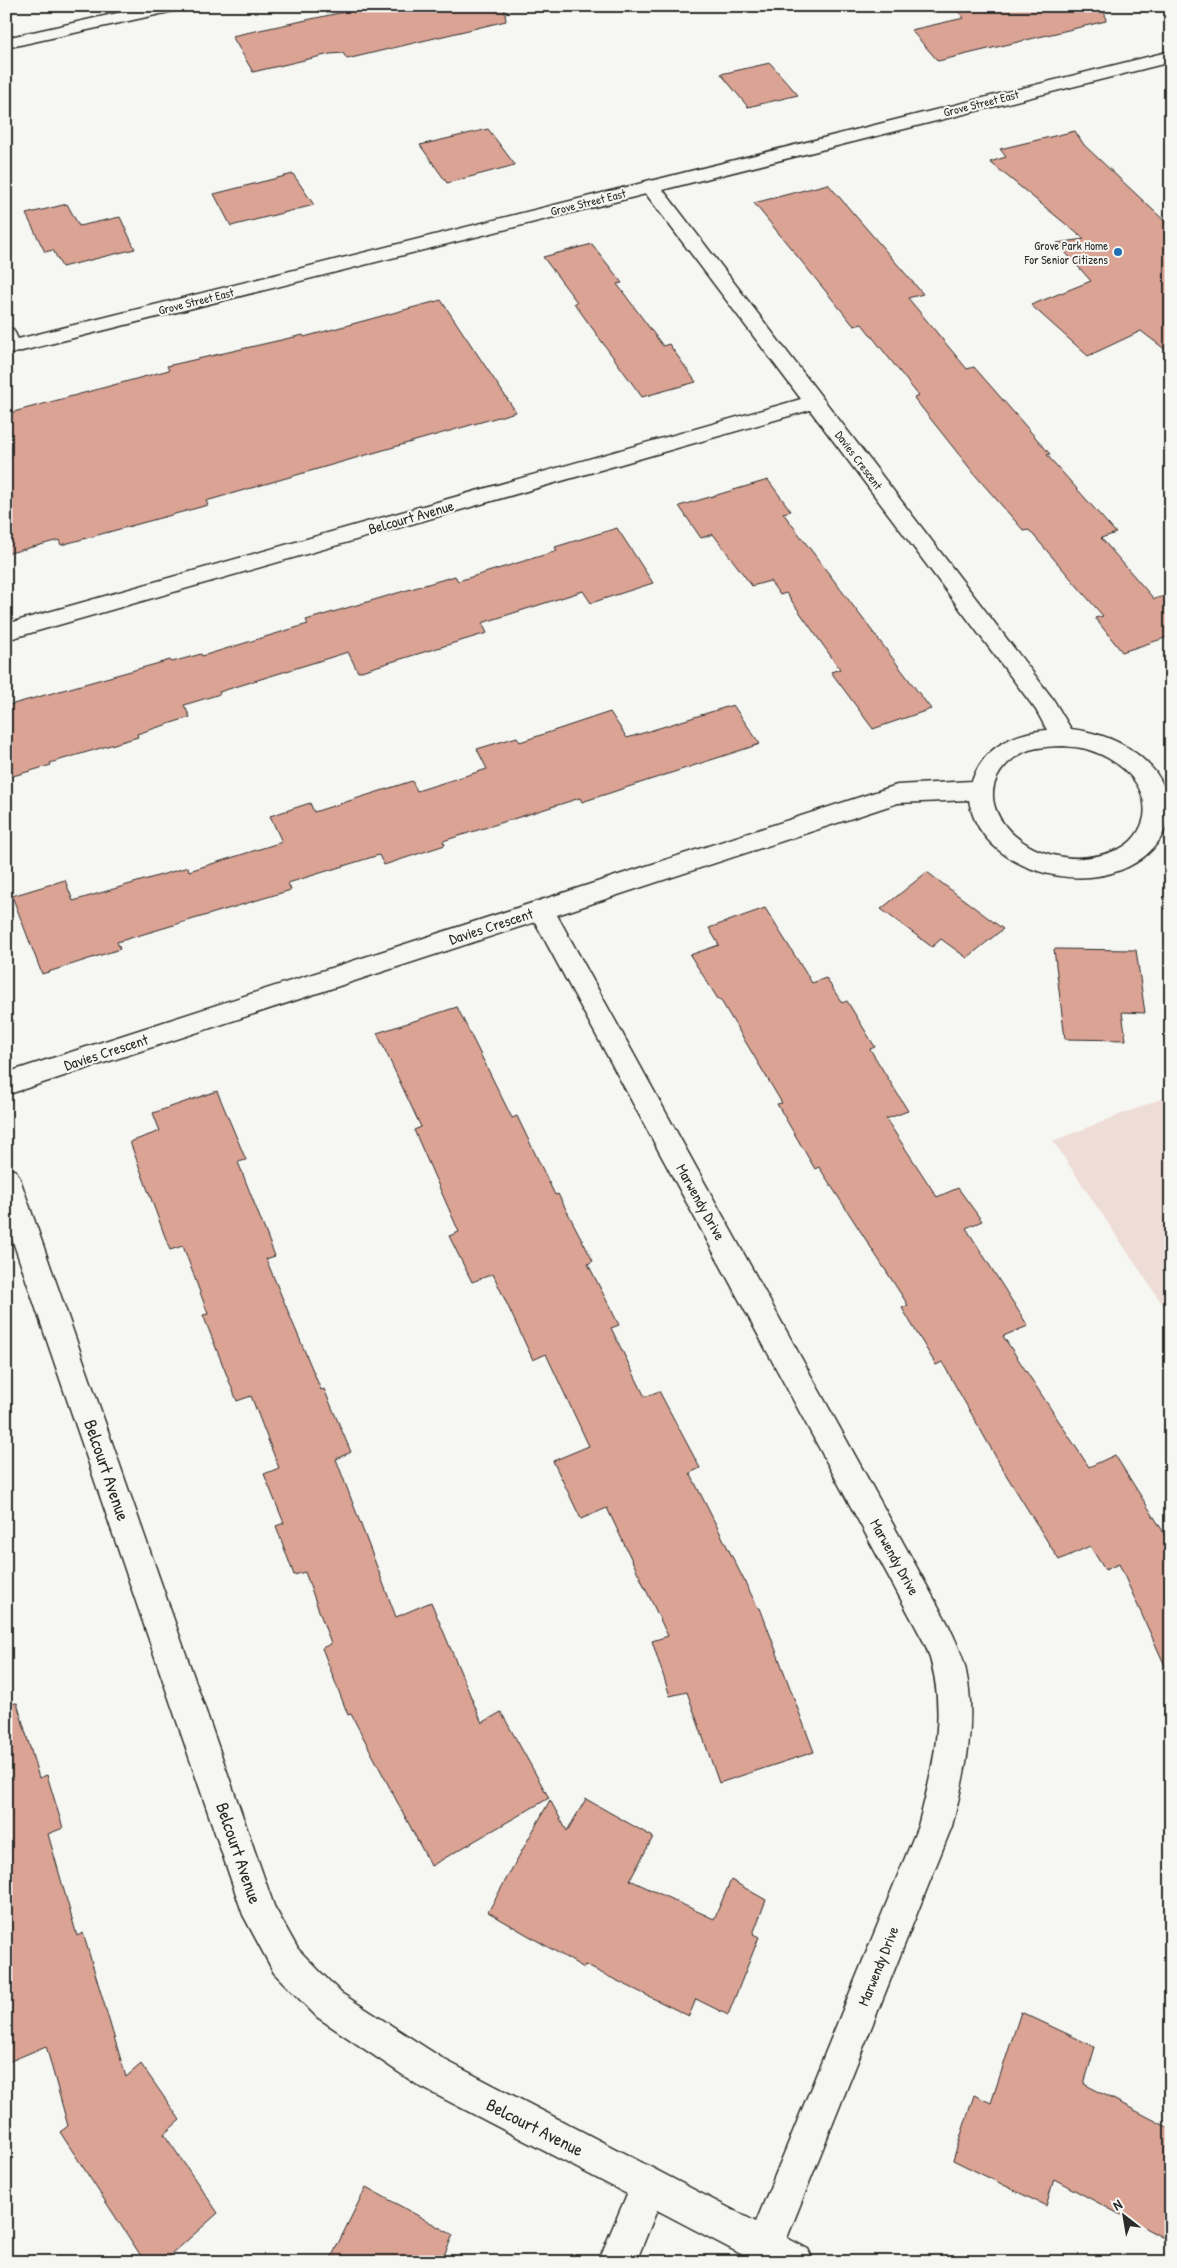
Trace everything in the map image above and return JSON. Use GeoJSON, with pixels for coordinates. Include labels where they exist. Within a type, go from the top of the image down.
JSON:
{"type":"FeatureCollection","features":[{"type":"Feature","properties":{"kind":"street"},"geometry":{"type":"LineString","coordinates":[[6,43],[174,6]]}},
{"type":"Feature","properties":{"kind":"street","name":"Grove Street East"},"geometry":{"type":"LineString","coordinates":[[8,343],[1171,56]]}},
{"type":"Feature","properties":{"kind":"street","name":"Davies Crescent"},"geometry":{"type":"LineString","coordinates":[[650,186],[1045,705],[1063,737]]}},
{"type":"Feature","properties":{"kind":"street","name":"Belcourt Avenue"},"geometry":{"type":"LineString","coordinates":[[6,632],[815,402]]}},
{"type":"Feature","properties":{"kind":"street"},"geometry":{"type":"LineString","coordinates":[[1063,737],[1093,742],[1120,753],[1141,771],[1155,792],[1158,814],[1151,835],[1133,853],[1108,864],[1078,868],[1048,864],[1020,852],[997,834],[984,812],[981,790],[986,772],[998,757],[1016,745],[1038,739],[1063,737]]}},
{"type":"Feature","properties":{"kind":"street","name":"Davies Crescent"},"geometry":{"type":"LineString","coordinates":[[6,1084],[897,794],[981,790]]}},
{"type":"Feature","properties":{"kind":"street","name":"Marwendy Drive"},"geometry":{"type":"LineString","coordinates":[[541,910],[938,1635],[950,1670],[955,1708],[952,1757],[935,1826],[780,2254]]}},
{"type":"Feature","properties":{"kind":"street","name":"Belcourt Avenue"},"geometry":{"type":"LineString","coordinates":[[6,1179],[260,1915],[286,1961],[329,2005],[432,2073],[780,2254]]}},
{"type":"Feature","properties":{"kind":"street"},"geometry":{"type":"LineString","coordinates":[[617,2262],[649,2186]]}},
{"type":"Feature","properties":{"kind":"shaded area"},"geometry":{"type":"Polygon","coordinates":[[[1171,1095],[1171,1317],[1053,1141],[1171,1095]]]}},
{"type":"Feature","properties":{"kind":"building"},"geometry":{"type":"Polygon","coordinates":[[[372,6],[504,6],[506,21],[347,59],[343,53],[330,54],[253,72],[232,36],[372,6]]]}},
{"type":"Feature","properties":{"kind":"building"},"geometry":{"type":"Polygon","coordinates":[[[953,6],[1104,6],[1106,21],[938,61],[911,30],[964,18],[953,6]]]}},
{"type":"Feature","properties":{"kind":"building"},"geometry":{"type":"Polygon","coordinates":[[[770,63],[798,95],[748,107],[721,74],[770,63]]]}},
{"type":"Feature","properties":{"kind":"building"},"geometry":{"type":"Polygon","coordinates":[[[488,129],[515,165],[447,183],[420,145],[488,129]]]}},
{"type":"Feature","properties":{"kind":"building","name":"Grove Park Home For Senior Citizens"},"geometry":{"type":"Polygon","coordinates":[[[1075,131],[1084,145],[1171,227],[1171,354],[1141,331],[1088,356],[1031,305],[1091,281],[1057,243],[1084,239],[990,162],[1006,157],[1000,149],[1075,131]]]}},
{"type":"Feature","properties":{"kind":"building"},"geometry":{"type":"Polygon","coordinates":[[[293,174],[314,205],[231,226],[214,194],[293,174]]]}},
{"type":"Feature","properties":{"kind":"building"},"geometry":{"type":"Polygon","coordinates":[[[828,184],[923,294],[908,298],[967,369],[974,367],[1050,454],[1047,455],[1116,533],[1101,538],[1154,599],[1171,594],[1171,636],[1122,652],[1095,618],[1103,616],[1029,530],[1024,531],[976,476],[914,398],[919,396],[862,324],[854,326],[754,203],[828,184]]]}},
{"type":"Feature","properties":{"kind":"building"},"geometry":{"type":"Polygon","coordinates":[[[67,204],[79,226],[120,217],[135,249],[62,267],[53,250],[45,252],[26,214],[67,204]]]}},
{"type":"Feature","properties":{"kind":"building"},"geometry":{"type":"Polygon","coordinates":[[[592,244],[622,283],[617,284],[663,346],[669,344],[696,382],[642,397],[574,303],[577,302],[543,257],[592,244]]]}},
{"type":"Feature","properties":{"kind":"building"},"geometry":{"type":"Polygon","coordinates":[[[441,300],[516,412],[206,501],[208,505],[61,545],[59,540],[6,554],[6,414],[169,370],[167,366],[303,335],[304,337],[441,300]]]}},
{"type":"Feature","properties":{"kind":"building"},"geometry":{"type":"Polygon","coordinates":[[[768,480],[791,511],[783,513],[931,709],[873,729],[831,672],[840,669],[786,593],[780,595],[770,581],[752,586],[713,534],[701,538],[679,506],[768,480]]]}},
{"type":"Feature","properties":{"kind":"building"},"geometry":{"type":"Polygon","coordinates":[[[617,528],[653,583],[591,603],[583,591],[482,623],[487,633],[358,672],[348,652],[219,692],[220,694],[184,705],[190,717],[137,734],[138,737],[6,778],[6,706],[170,660],[172,662],[201,654],[202,656],[308,624],[306,620],[455,576],[458,581],[557,551],[555,547],[617,528]]]}},
{"type":"Feature","properties":{"kind":"building"},"geometry":{"type":"Polygon","coordinates":[[[733,705],[760,744],[582,802],[580,798],[443,841],[445,845],[384,865],[379,855],[288,883],[291,890],[117,942],[120,949],[42,974],[12,896],[65,880],[73,901],[188,867],[189,871],[282,842],[270,816],[310,803],[314,812],[412,781],[417,791],[487,769],[477,749],[517,737],[520,742],[610,712],[627,738],[733,705]]]}},
{"type":"Feature","properties":{"kind":"building"},"geometry":{"type":"Polygon","coordinates":[[[927,872],[1003,929],[967,958],[941,939],[932,947],[881,909],[927,872]]]}},
{"type":"Feature","properties":{"kind":"building"},"geometry":{"type":"Polygon","coordinates":[[[765,908],[812,983],[826,978],[842,1003],[847,1001],[875,1047],[870,1049],[908,1111],[886,1119],[937,1197],[958,1188],[982,1221],[966,1228],[1028,1326],[1003,1336],[1089,1467],[1115,1455],[1171,1544],[1171,1679],[1119,1564],[1105,1570],[1090,1546],[1059,1560],[1005,1473],[942,1362],[936,1365],[902,1308],[908,1305],[819,1167],[815,1169],[777,1104],[782,1103],[720,999],[718,999],[690,955],[719,945],[709,928],[765,908]]]}},
{"type":"Feature","properties":{"kind":"building"},"geometry":{"type":"Polygon","coordinates":[[[1054,949],[1136,950],[1145,1013],[1122,1012],[1126,1040],[1065,1039],[1054,949]]]}},
{"type":"Feature","properties":{"kind":"building"},"geometry":{"type":"Polygon","coordinates":[[[457,1007],[512,1118],[517,1116],[555,1195],[558,1194],[593,1261],[588,1264],[619,1325],[611,1328],[645,1397],[659,1391],[700,1468],[690,1473],[758,1608],[760,1608],[814,1752],[719,1783],[687,1692],[670,1696],[652,1641],[668,1636],[607,1508],[581,1519],[553,1461],[589,1446],[546,1354],[533,1360],[493,1274],[472,1282],[449,1236],[459,1232],[414,1130],[421,1127],[377,1033],[457,1007]]]}},
{"type":"Feature","properties":{"kind":"building"},"geometry":{"type":"Polygon","coordinates":[[[217,1091],[246,1160],[238,1162],[275,1256],[266,1259],[321,1390],[324,1389],[351,1452],[336,1459],[396,1617],[431,1602],[482,1723],[501,1712],[549,1798],[431,1866],[351,1714],[348,1715],[322,1648],[331,1644],[305,1572],[294,1575],[276,1526],[284,1523],[264,1474],[279,1468],[251,1396],[237,1401],[203,1315],[208,1314],[183,1246],[170,1250],[130,1142],[160,1131],[153,1113],[217,1091]]]}},
{"type":"Feature","properties":{"kind":"building"},"geometry":{"type":"Polygon","coordinates":[[[17,1703],[39,1778],[47,1775],[63,1828],[48,1834],[77,1936],[83,1933],[126,2077],[141,2064],[180,2120],[164,2134],[218,2213],[163,2262],[145,2262],[60,2132],[68,2126],[46,2046],[6,2063],[6,1704],[17,1703]]]}},
{"type":"Feature","properties":{"kind":"building"},"geometry":{"type":"Polygon","coordinates":[[[586,1799],[653,1837],[630,1880],[714,1919],[731,1880],[766,1900],[753,1934],[759,1937],[728,2015],[696,1999],[689,2016],[585,1965],[584,1968],[488,1912],[550,1800],[567,1831],[586,1799]]]}},
{"type":"Feature","properties":{"kind":"building"},"geometry":{"type":"Polygon","coordinates":[[[1021,2012],[1095,2047],[1084,2084],[1171,2129],[1171,2242],[1054,2179],[1046,2206],[953,2160],[974,2095],[991,2103],[1021,2012]]]}},
{"type":"Feature","properties":{"kind":"building"},"geometry":{"type":"Polygon","coordinates":[[[366,2187],[453,2235],[441,2262],[329,2262],[366,2187]]]}},
{"type":"Feature","properties":{"kind":"place","name":"Grove Park Home For Senior Citizens"},"geometry":{"type":"Point","coordinates":[1118,252]}}]}
